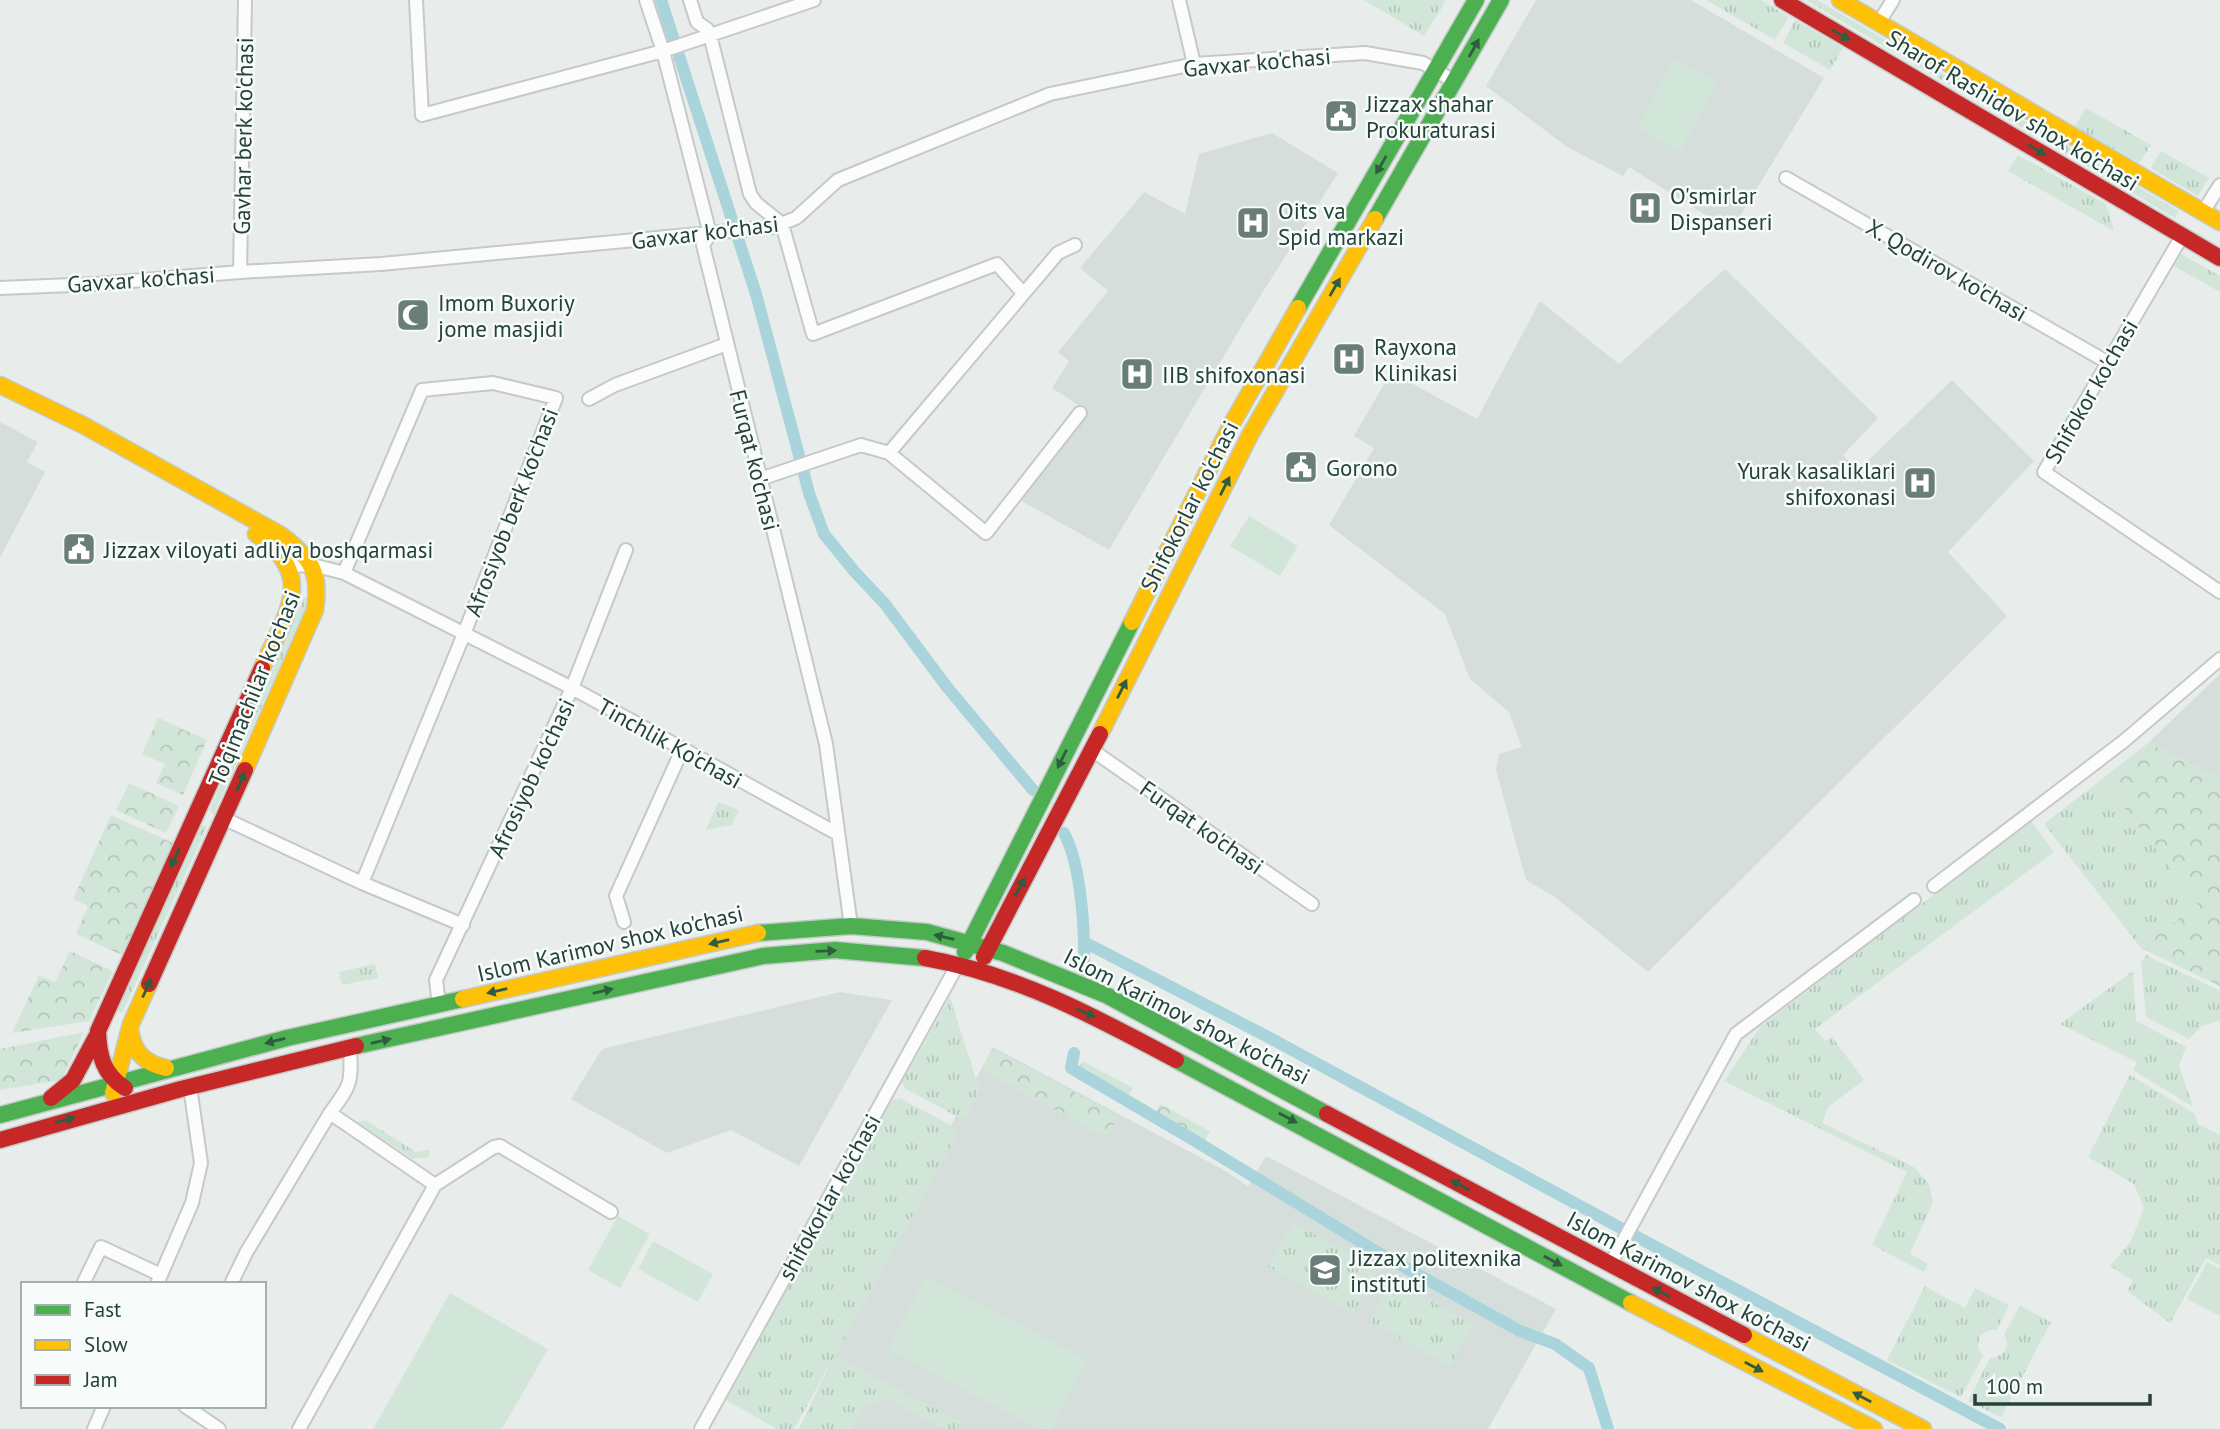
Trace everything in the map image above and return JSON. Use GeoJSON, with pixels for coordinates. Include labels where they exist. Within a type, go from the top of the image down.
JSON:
{"type":"FeatureCollection","features":[{"type":"Feature","properties":{"kind":"main road","name":"Shifokorlar ko'chasi"},"geometry":{"type":"LineString","coordinates":[[958,964],[971,943],[1230,427],[1476,0]]}},
{"type":"Feature","properties":{"kind":"main road","name":"Shifokorlar ko'chasi"},"geometry":{"type":"LineString","coordinates":[[978,969],[1092,750],[1250,435],[1501,0]]}},
{"type":"Feature","properties":{"kind":"main road","name":"Sharof Rashidov shox ko'chasi"},"geometry":{"type":"LineString","coordinates":[[1782,0],[2220,258]]}},
{"type":"Feature","properties":{"kind":"main road","name":"Sharof Rashidov shox ko'chasi"},"geometry":{"type":"LineString","coordinates":[[1840,0],[2220,222]]}},
{"type":"Feature","properties":{"kind":"main road","name":"To'qimachilar ko'chasi"},"geometry":{"type":"LineString","coordinates":[[0,385],[83,425],[281,535],[297,546],[313,565],[319,591],[315,610],[131,1024],[116,1083],[107,1103],[90,1113]]}},
{"type":"Feature","properties":{"kind":"main road","name":"To'qimachilar ko'chasi"},"geometry":{"type":"LineString","coordinates":[[0,396],[243,526],[272,544],[290,566],[293,589],[290,606],[98,1031],[101,1067],[116,1083]]}},
{"type":"Feature","properties":{"kind":"main road"},"geometry":{"type":"LineString","coordinates":[[199,804],[200,812],[205,818],[212,821],[225,817]]}},
{"type":"Feature","properties":{"kind":"main road","name":"Islom Karimov shox ko'chasi"},"geometry":{"type":"LineString","coordinates":[[0,1115],[287,1038],[766,931],[850,926],[927,932],[988,948],[1106,995],[1923,1429]]}},
{"type":"Feature","properties":{"kind":"main road","name":"Islom Karimov shox ko'chasi"},"geometry":{"type":"LineString","coordinates":[[0,1140],[190,1087],[734,961],[787,953],[851,950],[958,964],[1024,985],[1105,1022],[1874,1429]]}},
{"type":"Feature","properties":{"kind":"main road"},"geometry":{"type":"LineString","coordinates":[[131,1024],[131,1041],[142,1060],[170,1068]]}},
{"type":"Feature","properties":{"kind":"main road"},"geometry":{"type":"LineString","coordinates":[[44,1103],[73,1080],[88,1056],[98,1031]]}},
{"type":"Feature","properties":{"kind":"main road"},"geometry":{"type":"LineString","coordinates":[[116,1083],[154,1097]]}},
{"type":"Feature","properties":{"kind":"street","name":"Gavhar berk ko'chasi"},"geometry":{"type":"LineString","coordinates":[[240,272],[245,0]]}},
{"type":"Feature","properties":{"kind":"street"},"geometry":{"type":"LineString","coordinates":[[416,0],[422,115],[663,51],[814,0]]}},
{"type":"Feature","properties":{"kind":"street","name":"Furqat ko'chasi"},"geometry":{"type":"LineString","coordinates":[[646,0],[663,51],[710,234],[703,245],[825,744],[850,926]]}},
{"type":"Feature","properties":{"kind":"street"},"geometry":{"type":"LineString","coordinates":[[690,0],[697,22],[707,29],[710,35],[750,194],[756,203],[782,224],[813,334],[997,264],[1023,293]]}},
{"type":"Feature","properties":{"kind":"street"},"geometry":{"type":"LineString","coordinates":[[1179,0],[1194,64]]}},
{"type":"Feature","properties":{"kind":"street"},"geometry":{"type":"LineString","coordinates":[[1879,22],[1893,0]]}},
{"type":"Feature","properties":{"kind":"street","name":"Gavxar ko'chasi"},"geometry":{"type":"LineString","coordinates":[[0,288],[381,264],[760,229],[796,218],[838,180],[1050,94],[1194,64],[1365,53],[1423,63],[1455,82]]}},
{"type":"Feature","properties":{"kind":"street","name":"X. Qodirov ko'chasi"},"geometry":{"type":"LineString","coordinates":[[1786,178],[2107,362]]}},
{"type":"Feature","properties":{"kind":"street"},"geometry":{"type":"LineString","coordinates":[[2203,212],[2220,185]]}},
{"type":"Feature","properties":{"kind":"street","name":"Shifokor ko'chasi"},"geometry":{"type":"LineString","coordinates":[[2182,236],[2044,472],[2220,592]]}},
{"type":"Feature","properties":{"kind":"street"},"geometry":{"type":"LineString","coordinates":[[889,453],[1058,253],[1076,246]]}},
{"type":"Feature","properties":{"kind":"street"},"geometry":{"type":"LineString","coordinates":[[589,399],[615,385],[727,344]]}},
{"type":"Feature","properties":{"kind":"street","name":"Afrosiyob berk ko'chasi"},"geometry":{"type":"LineString","coordinates":[[362,883],[464,634],[556,398],[493,383],[422,390],[344,573],[464,634]]}},
{"type":"Feature","properties":{"kind":"street"},"geometry":{"type":"LineString","coordinates":[[760,479],[861,445],[889,453],[986,533],[1080,413]]}},
{"type":"Feature","properties":{"kind":"street","name":"Afrosiyob ko'chasi"},"geometry":{"type":"LineString","coordinates":[[439,1004],[436,980],[572,688],[626,550]]}},
{"type":"Feature","properties":{"kind":"street"},"geometry":{"type":"LineString","coordinates":[[290,566],[313,565],[344,573]]}},
{"type":"Feature","properties":{"kind":"street","name":"Tinchlik Ko'chasi"},"geometry":{"type":"LineString","coordinates":[[464,634],[572,688],[838,834]]}},
{"type":"Feature","properties":{"kind":"street"},"geometry":{"type":"LineString","coordinates":[[1934,886],[2124,741],[2220,659]]}},
{"type":"Feature","properties":{"kind":"street"},"geometry":{"type":"LineString","coordinates":[[624,922],[617,896],[682,750]]}},
{"type":"Feature","properties":{"kind":"street","name":"Furqat ko'chasi"},"geometry":{"type":"LineString","coordinates":[[1092,750],[1312,904]]}},
{"type":"Feature","properties":{"kind":"street"},"geometry":{"type":"LineString","coordinates":[[225,817],[362,883],[463,925]]}},
{"type":"Feature","properties":{"kind":"street"},"geometry":{"type":"LineString","coordinates":[[1610,1265],[1736,1034],[1914,901]]}},
{"type":"Feature","properties":{"kind":"street","name":"shifokorlar ko'chasi"},"geometry":{"type":"LineString","coordinates":[[701,1429],[958,964]]}},
{"type":"Feature","properties":{"kind":"street"},"geometry":{"type":"LineString","coordinates":[[232,1282],[246,1253],[346,1091],[351,1079],[350,1048]]}},
{"type":"Feature","properties":{"kind":"street"},"geometry":{"type":"LineString","coordinates":[[84,1282],[101,1247],[159,1279],[192,1203],[201,1163],[190,1087]]}},
{"type":"Feature","properties":{"kind":"street"},"geometry":{"type":"LineString","coordinates":[[330,1113],[435,1185]]}},
{"type":"Feature","properties":{"kind":"street"},"geometry":{"type":"LineString","coordinates":[[299,1429],[435,1185],[494,1147],[500,1146],[611,1212]]}},
{"type":"Feature","properties":{"kind":"street"},"geometry":{"type":"LineString","coordinates":[[94,1429],[103,1408]]}},
{"type":"Feature","properties":{"kind":"street"},"geometry":{"type":"LineString","coordinates":[[188,1408],[219,1429]]}},
{"type":"Feature","properties":{"kind":"shaded area"},"geometry":{"type":"Polygon","coordinates":[[[1536,0],[1691,0],[1824,78],[1731,231],[1629,167],[1623,176],[1567,147],[1486,86],[1536,0]]]}},
{"type":"Feature","properties":{"kind":"shaded area","name":"IIB shifoxonasi"},"geometry":{"type":"Polygon","coordinates":[[[1272,133],[1338,173],[1244,322],[1109,550],[1020,500],[1087,411],[1052,388],[1069,361],[1058,352],[1108,291],[1080,268],[1144,192],[1185,214],[1199,154],[1272,133]]]}},
{"type":"Feature","properties":{"kind":"shaded area"},"geometry":{"type":"Polygon","coordinates":[[[1725,269],[1878,418],[1843,455],[1858,470],[1952,380],[2034,461],[1948,552],[2007,616],[1648,972],[1555,897],[1526,880],[1496,770],[1499,754],[1522,747],[1509,712],[1470,679],[1445,614],[1329,525],[1374,448],[1354,436],[1391,372],[1477,419],[1540,301],[1619,364],[1725,269]]]}},
{"type":"Feature","properties":{"kind":"shaded area"},"geometry":{"type":"Polygon","coordinates":[[[0,422],[38,442],[27,462],[45,472],[0,558],[0,422]]]}},
{"type":"Feature","properties":{"kind":"shaded area"},"geometry":{"type":"Polygon","coordinates":[[[2220,674],[2220,779],[2148,743],[2220,674]]]}},
{"type":"Feature","properties":{"kind":"shaded area"},"geometry":{"type":"Polygon","coordinates":[[[840,992],[892,1000],[799,1166],[731,1130],[667,1153],[571,1099],[602,1049],[840,992]]]}},
{"type":"Feature","properties":{"kind":"shaded area"},"geometry":{"type":"Polygon","coordinates":[[[993,1047],[1222,1169],[1248,1186],[1266,1156],[1556,1309],[1488,1429],[799,1429],[900,1220],[993,1047]]]}},
{"type":"Feature","properties":{"kind":"green space"},"geometry":{"type":"Polygon","coordinates":[[[1364,0],[1446,0],[1424,36],[1364,0]]]}},
{"type":"Feature","properties":{"kind":"green space"},"geometry":{"type":"Polygon","coordinates":[[[1706,0],[1761,0],[1789,17],[1775,40],[1706,0]]]}},
{"type":"Feature","properties":{"kind":"green space"},"geometry":{"type":"Polygon","coordinates":[[[1806,0],[1817,0],[2179,211],[2175,218],[1806,0]]]}},
{"type":"Feature","properties":{"kind":"green space"},"geometry":{"type":"Polygon","coordinates":[[[1795,20],[1843,48],[1830,70],[1783,43],[1795,20]]]}},
{"type":"Feature","properties":{"kind":"green space"},"geometry":{"type":"Polygon","coordinates":[[[1674,59],[1718,83],[1680,152],[1637,128],[1674,59]]]}},
{"type":"Feature","properties":{"kind":"green space"},"geometry":{"type":"Polygon","coordinates":[[[2086,108],[2151,145],[2139,163],[2075,127],[2086,108]]]}},
{"type":"Feature","properties":{"kind":"green space"},"geometry":{"type":"Polygon","coordinates":[[[2161,151],[2209,178],[2198,196],[2151,168],[2161,151]]]}},
{"type":"Feature","properties":{"kind":"green space"},"geometry":{"type":"Polygon","coordinates":[[[2018,155],[2106,204],[2114,231],[2008,171],[2018,155]]]}},
{"type":"Feature","properties":{"kind":"green space"},"geometry":{"type":"Polygon","coordinates":[[[2181,254],[2220,276],[2220,292],[2174,266],[2181,254]]]}},
{"type":"Feature","properties":{"kind":"green space"},"geometry":{"type":"Polygon","coordinates":[[[1249,516],[1298,546],[1280,576],[1230,546],[1249,516]]]}},
{"type":"Feature","properties":{"kind":"green space"},"geometry":{"type":"Polygon","coordinates":[[[305,597],[310,599],[214,813],[209,811],[305,597]]]}},
{"type":"Feature","properties":{"kind":"green space"},"geometry":{"type":"Polygon","coordinates":[[[158,718],[207,740],[183,795],[156,783],[165,764],[142,754],[158,718]]]}},
{"type":"Feature","properties":{"kind":"green space"},"geometry":{"type":"Polygon","coordinates":[[[2148,743],[2220,779],[2220,986],[2141,948],[2198,904],[2102,779],[2148,743]]]}},
{"type":"Feature","properties":{"kind":"green space"},"geometry":{"type":"Polygon","coordinates":[[[2102,779],[2199,904],[2141,948],[2044,824],[2102,779]]]}},
{"type":"Feature","properties":{"kind":"green space"},"geometry":{"type":"Polygon","coordinates":[[[129,783],[179,806],[166,833],[116,810],[129,783]]]}},
{"type":"Feature","properties":{"kind":"green space"},"geometry":{"type":"Polygon","coordinates":[[[718,802],[739,810],[732,825],[706,830],[718,802]]]}},
{"type":"Feature","properties":{"kind":"green space"},"geometry":{"type":"Polygon","coordinates":[[[111,815],[173,843],[122,955],[76,934],[88,906],[73,899],[111,815]]]}},
{"type":"Feature","properties":{"kind":"green space"},"geometry":{"type":"Polygon","coordinates":[[[2031,821],[2054,852],[1815,1029],[1825,1041],[1832,1037],[1864,1080],[1828,1107],[1822,1123],[1914,1167],[1929,1184],[1933,1202],[1910,1254],[1928,1264],[1924,1272],[1872,1245],[1907,1172],[1724,1081],[1760,1027],[2031,821]]]}},
{"type":"Feature","properties":{"kind":"green space"},"geometry":{"type":"Polygon","coordinates":[[[202,825],[207,827],[122,1013],[117,1010],[202,825]]]}},
{"type":"Feature","properties":{"kind":"green space"},"geometry":{"type":"Polygon","coordinates":[[[70,951],[113,971],[89,1021],[12,1033],[39,975],[55,982],[70,951]]]}},
{"type":"Feature","properties":{"kind":"green space"},"geometry":{"type":"Polygon","coordinates":[[[2146,955],[2220,991],[2220,1020],[2202,1026],[2189,1039],[2146,1017],[2141,962],[2146,955]]]}},
{"type":"Feature","properties":{"kind":"green space"},"geometry":{"type":"Polygon","coordinates":[[[375,964],[378,978],[342,985],[339,972],[375,964]]]}},
{"type":"Feature","properties":{"kind":"green space"},"geometry":{"type":"Polygon","coordinates":[[[2133,971],[2136,1021],[2186,1047],[2179,1066],[2193,1107],[2133,1070],[2137,1062],[2060,1024],[2133,971]]]}},
{"type":"Feature","properties":{"kind":"green space"},"geometry":{"type":"Polygon","coordinates":[[[950,997],[980,1092],[964,1120],[906,1089],[902,1082],[950,997]]]}},
{"type":"Feature","properties":{"kind":"green space"},"geometry":{"type":"Polygon","coordinates":[[[84,1032],[61,1080],[0,1090],[0,1049],[84,1032]]]}},
{"type":"Feature","properties":{"kind":"green space"},"geometry":{"type":"Polygon","coordinates":[[[993,1049],[1118,1116],[1109,1133],[1102,1135],[982,1070],[993,1049]]]}},
{"type":"Feature","properties":{"kind":"green space"},"geometry":{"type":"Polygon","coordinates":[[[1083,1061],[1133,1088],[1124,1104],[1074,1077],[1083,1061]]]}},
{"type":"Feature","properties":{"kind":"green space"},"geometry":{"type":"Polygon","coordinates":[[[2130,1075],[2195,1114],[2198,1124],[2220,1135],[2220,1265],[2206,1258],[2170,1323],[2127,1291],[2133,1281],[2110,1266],[2131,1241],[2144,1208],[2134,1184],[2088,1157],[2130,1075]]]}},
{"type":"Feature","properties":{"kind":"green space"},"geometry":{"type":"Polygon","coordinates":[[[900,1098],[954,1127],[957,1135],[794,1429],[777,1429],[726,1400],[892,1100],[900,1098]]]}},
{"type":"Feature","properties":{"kind":"green space"},"geometry":{"type":"Polygon","coordinates":[[[1160,1104],[1210,1131],[1201,1147],[1151,1120],[1160,1104]]]}},
{"type":"Feature","properties":{"kind":"green space"},"geometry":{"type":"Polygon","coordinates":[[[367,1121],[416,1152],[429,1150],[430,1157],[413,1159],[357,1122],[367,1121]]]}},
{"type":"Feature","properties":{"kind":"green space"},"geometry":{"type":"Polygon","coordinates":[[[618,1216],[650,1234],[620,1288],[588,1270],[618,1216]]]}},
{"type":"Feature","properties":{"kind":"green space"},"geometry":{"type":"Polygon","coordinates":[[[1293,1222],[1377,1270],[1353,1313],[1268,1267],[1293,1222]]]}},
{"type":"Feature","properties":{"kind":"green space"},"geometry":{"type":"Polygon","coordinates":[[[653,1241],[713,1274],[698,1302],[638,1269],[653,1241]]]}},
{"type":"Feature","properties":{"kind":"green space"},"geometry":{"type":"Polygon","coordinates":[[[2207,1262],[2220,1269],[2220,1316],[2187,1299],[2207,1262]]]}},
{"type":"Feature","properties":{"kind":"green space"},"geometry":{"type":"Polygon","coordinates":[[[926,1276],[1087,1360],[1051,1429],[1040,1429],[888,1350],[926,1276]]]}},
{"type":"Feature","properties":{"kind":"green space"},"geometry":{"type":"Polygon","coordinates":[[[1393,1280],[1473,1325],[1450,1366],[1369,1322],[1393,1280]]]}},
{"type":"Feature","properties":{"kind":"green space"},"geometry":{"type":"Polygon","coordinates":[[[1925,1286],[1965,1308],[1975,1288],[2009,1305],[1997,1330],[1989,1330],[1980,1336],[1978,1347],[1983,1356],[1961,1397],[1887,1360],[1925,1286]]]}},
{"type":"Feature","properties":{"kind":"green space"},"geometry":{"type":"Polygon","coordinates":[[[450,1293],[548,1349],[502,1429],[373,1429],[450,1293]]]}},
{"type":"Feature","properties":{"kind":"green space"},"geometry":{"type":"Polygon","coordinates":[[[2020,1306],[2051,1322],[2001,1417],[1968,1401],[1990,1358],[1995,1358],[2005,1351],[2007,1343],[2004,1334],[2020,1306]]]}},
{"type":"Feature","properties":{"kind":"green space"},"geometry":{"type":"Polygon","coordinates":[[[836,1357],[961,1422],[957,1429],[945,1429],[886,1398],[864,1407],[852,1429],[800,1429],[836,1357]]]}},
{"type":"Feature","properties":{"kind":"waterway"},"geometry":{"type":"LineString","coordinates":[[661,0],[756,294],[809,493],[824,534],[885,604],[947,687],[1033,790]]}},
{"type":"Feature","properties":{"kind":"waterway"},"geometry":{"type":"LineString","coordinates":[[1064,833],[1079,882],[1084,972]]}},
{"type":"Feature","properties":{"kind":"waterway"},"geometry":{"type":"LineString","coordinates":[[1084,942],[1270,1038],[2000,1429]]}},
{"type":"Feature","properties":{"kind":"waterway"},"geometry":{"type":"LineString","coordinates":[[1074,1053],[1071,1068],[1379,1253],[1520,1331],[1555,1344],[1589,1368],[1608,1429]]}},
{"type":"Feature","properties":{"kind":"traffic: fast"},"geometry":{"type":"LineString","coordinates":[[1298,308],[1476,0]]}},
{"type":"Feature","properties":{"kind":"traffic: fast"},"geometry":{"type":"LineString","coordinates":[[1375,219],[1501,0]]}},
{"type":"Feature","properties":{"kind":"traffic: fast"},"geometry":{"type":"LineString","coordinates":[[965,952],[1132,622]]}},
{"type":"Feature","properties":{"kind":"traffic: fast"},"geometry":{"type":"LineString","coordinates":[[758,933],[851,926],[927,932],[1003,953],[1106,995],[1327,1114]]}},
{"type":"Feature","properties":{"kind":"traffic: fast"},"geometry":{"type":"LineString","coordinates":[[356,1046],[763,956],[835,950],[925,958]]}},
{"type":"Feature","properties":{"kind":"traffic: fast"},"geometry":{"type":"LineString","coordinates":[[0,1115],[287,1038],[463,999]]}},
{"type":"Feature","properties":{"kind":"traffic: fast"},"geometry":{"type":"LineString","coordinates":[[1176,1060],[1631,1303]]}},
{"type":"Feature","properties":{"kind":"traffic: slow"},"geometry":{"type":"LineString","coordinates":[[1840,0],[2220,222]]}},
{"type":"Feature","properties":{"kind":"traffic: slow"},"geometry":{"type":"LineString","coordinates":[[1100,734],[1250,435],[1375,219]]}},
{"type":"Feature","properties":{"kind":"traffic: slow"},"geometry":{"type":"LineString","coordinates":[[1132,622],[1230,427],[1298,308]]}},
{"type":"Feature","properties":{"kind":"traffic: slow"},"geometry":{"type":"LineString","coordinates":[[0,385],[83,425],[281,535],[307,559],[315,576],[315,610],[245,770]]}},
{"type":"Feature","properties":{"kind":"traffic: slow"},"geometry":{"type":"LineString","coordinates":[[256,534],[275,549],[286,565],[291,580],[287,613],[262,668]]}},
{"type":"Feature","properties":{"kind":"traffic: slow"},"geometry":{"type":"LineString","coordinates":[[463,999],[758,933]]}},
{"type":"Feature","properties":{"kind":"traffic: slow"},"geometry":{"type":"LineString","coordinates":[[113,1093],[131,1024],[149,984]]}},
{"type":"Feature","properties":{"kind":"traffic: slow"},"geometry":{"type":"LineString","coordinates":[[130,1029],[134,1044],[141,1055],[146,1060],[166,1068]]}},
{"type":"Feature","properties":{"kind":"traffic: slow"},"geometry":{"type":"LineString","coordinates":[[1631,1303],[1874,1429]]}},
{"type":"Feature","properties":{"kind":"traffic: slow"},"geometry":{"type":"LineString","coordinates":[[1744,1335],[1923,1429]]}},
{"type":"Feature","properties":{"kind":"traffic: jam"},"geometry":{"type":"LineString","coordinates":[[1782,0],[2220,258]]}},
{"type":"Feature","properties":{"kind":"traffic: jam"},"geometry":{"type":"LineString","coordinates":[[125,1088],[112,1077],[104,1064],[98,1031],[262,668]]}},
{"type":"Feature","properties":{"kind":"traffic: jam"},"geometry":{"type":"LineString","coordinates":[[984,957],[1100,734]]}},
{"type":"Feature","properties":{"kind":"traffic: jam"},"geometry":{"type":"LineString","coordinates":[[149,984],[245,770]]}},
{"type":"Feature","properties":{"kind":"traffic: jam"},"geometry":{"type":"LineString","coordinates":[[925,958],[991,975],[1055,999],[1176,1060]]}},
{"type":"Feature","properties":{"kind":"traffic: jam"},"geometry":{"type":"LineString","coordinates":[[51,1098],[73,1080],[96,1037]]}},
{"type":"Feature","properties":{"kind":"traffic: jam"},"geometry":{"type":"LineString","coordinates":[[0,1140],[181,1089],[356,1046]]}},
{"type":"Feature","properties":{"kind":"traffic: jam"},"geometry":{"type":"LineString","coordinates":[[1327,1114],[1744,1335]]}},
{"type":"Feature","properties":{"kind":"place","name":"Jizzax shahar Prokuraturasi"},"geometry":{"type":"Point","coordinates":[1341,116]}},
{"type":"Feature","properties":{"kind":"place","name":"O'smirlar Dispanseri"},"geometry":{"type":"Point","coordinates":[1645,208]}},
{"type":"Feature","properties":{"kind":"place","name":"Oits va Spid markazi"},"geometry":{"type":"Point","coordinates":[1253,223]}},
{"type":"Feature","properties":{"kind":"place","name":"Imom Buxoriy jome masjidi"},"geometry":{"type":"Point","coordinates":[413,315]}},
{"type":"Feature","properties":{"kind":"place","name":"Rayxona Klinikasi"},"geometry":{"type":"Point","coordinates":[1349,359]}},
{"type":"Feature","properties":{"kind":"place","name":"IIB shifoxonasi"},"geometry":{"type":"Point","coordinates":[1137,374]}},
{"type":"Feature","properties":{"kind":"place","name":"Gorono"},"geometry":{"type":"Point","coordinates":[1301,467]}},
{"type":"Feature","properties":{"kind":"place","name":"Yurak kasaliklari shifoxonasi"},"geometry":{"type":"Point","coordinates":[1920,483]}},
{"type":"Feature","properties":{"kind":"place","name":"Jizzax viloyati adliya boshqarmasi"},"geometry":{"type":"Point","coordinates":[79,549]}},
{"type":"Feature","properties":{"kind":"place","name":"Jizzax politexnika instituti"},"geometry":{"type":"Point","coordinates":[1325,1270]}}]}
